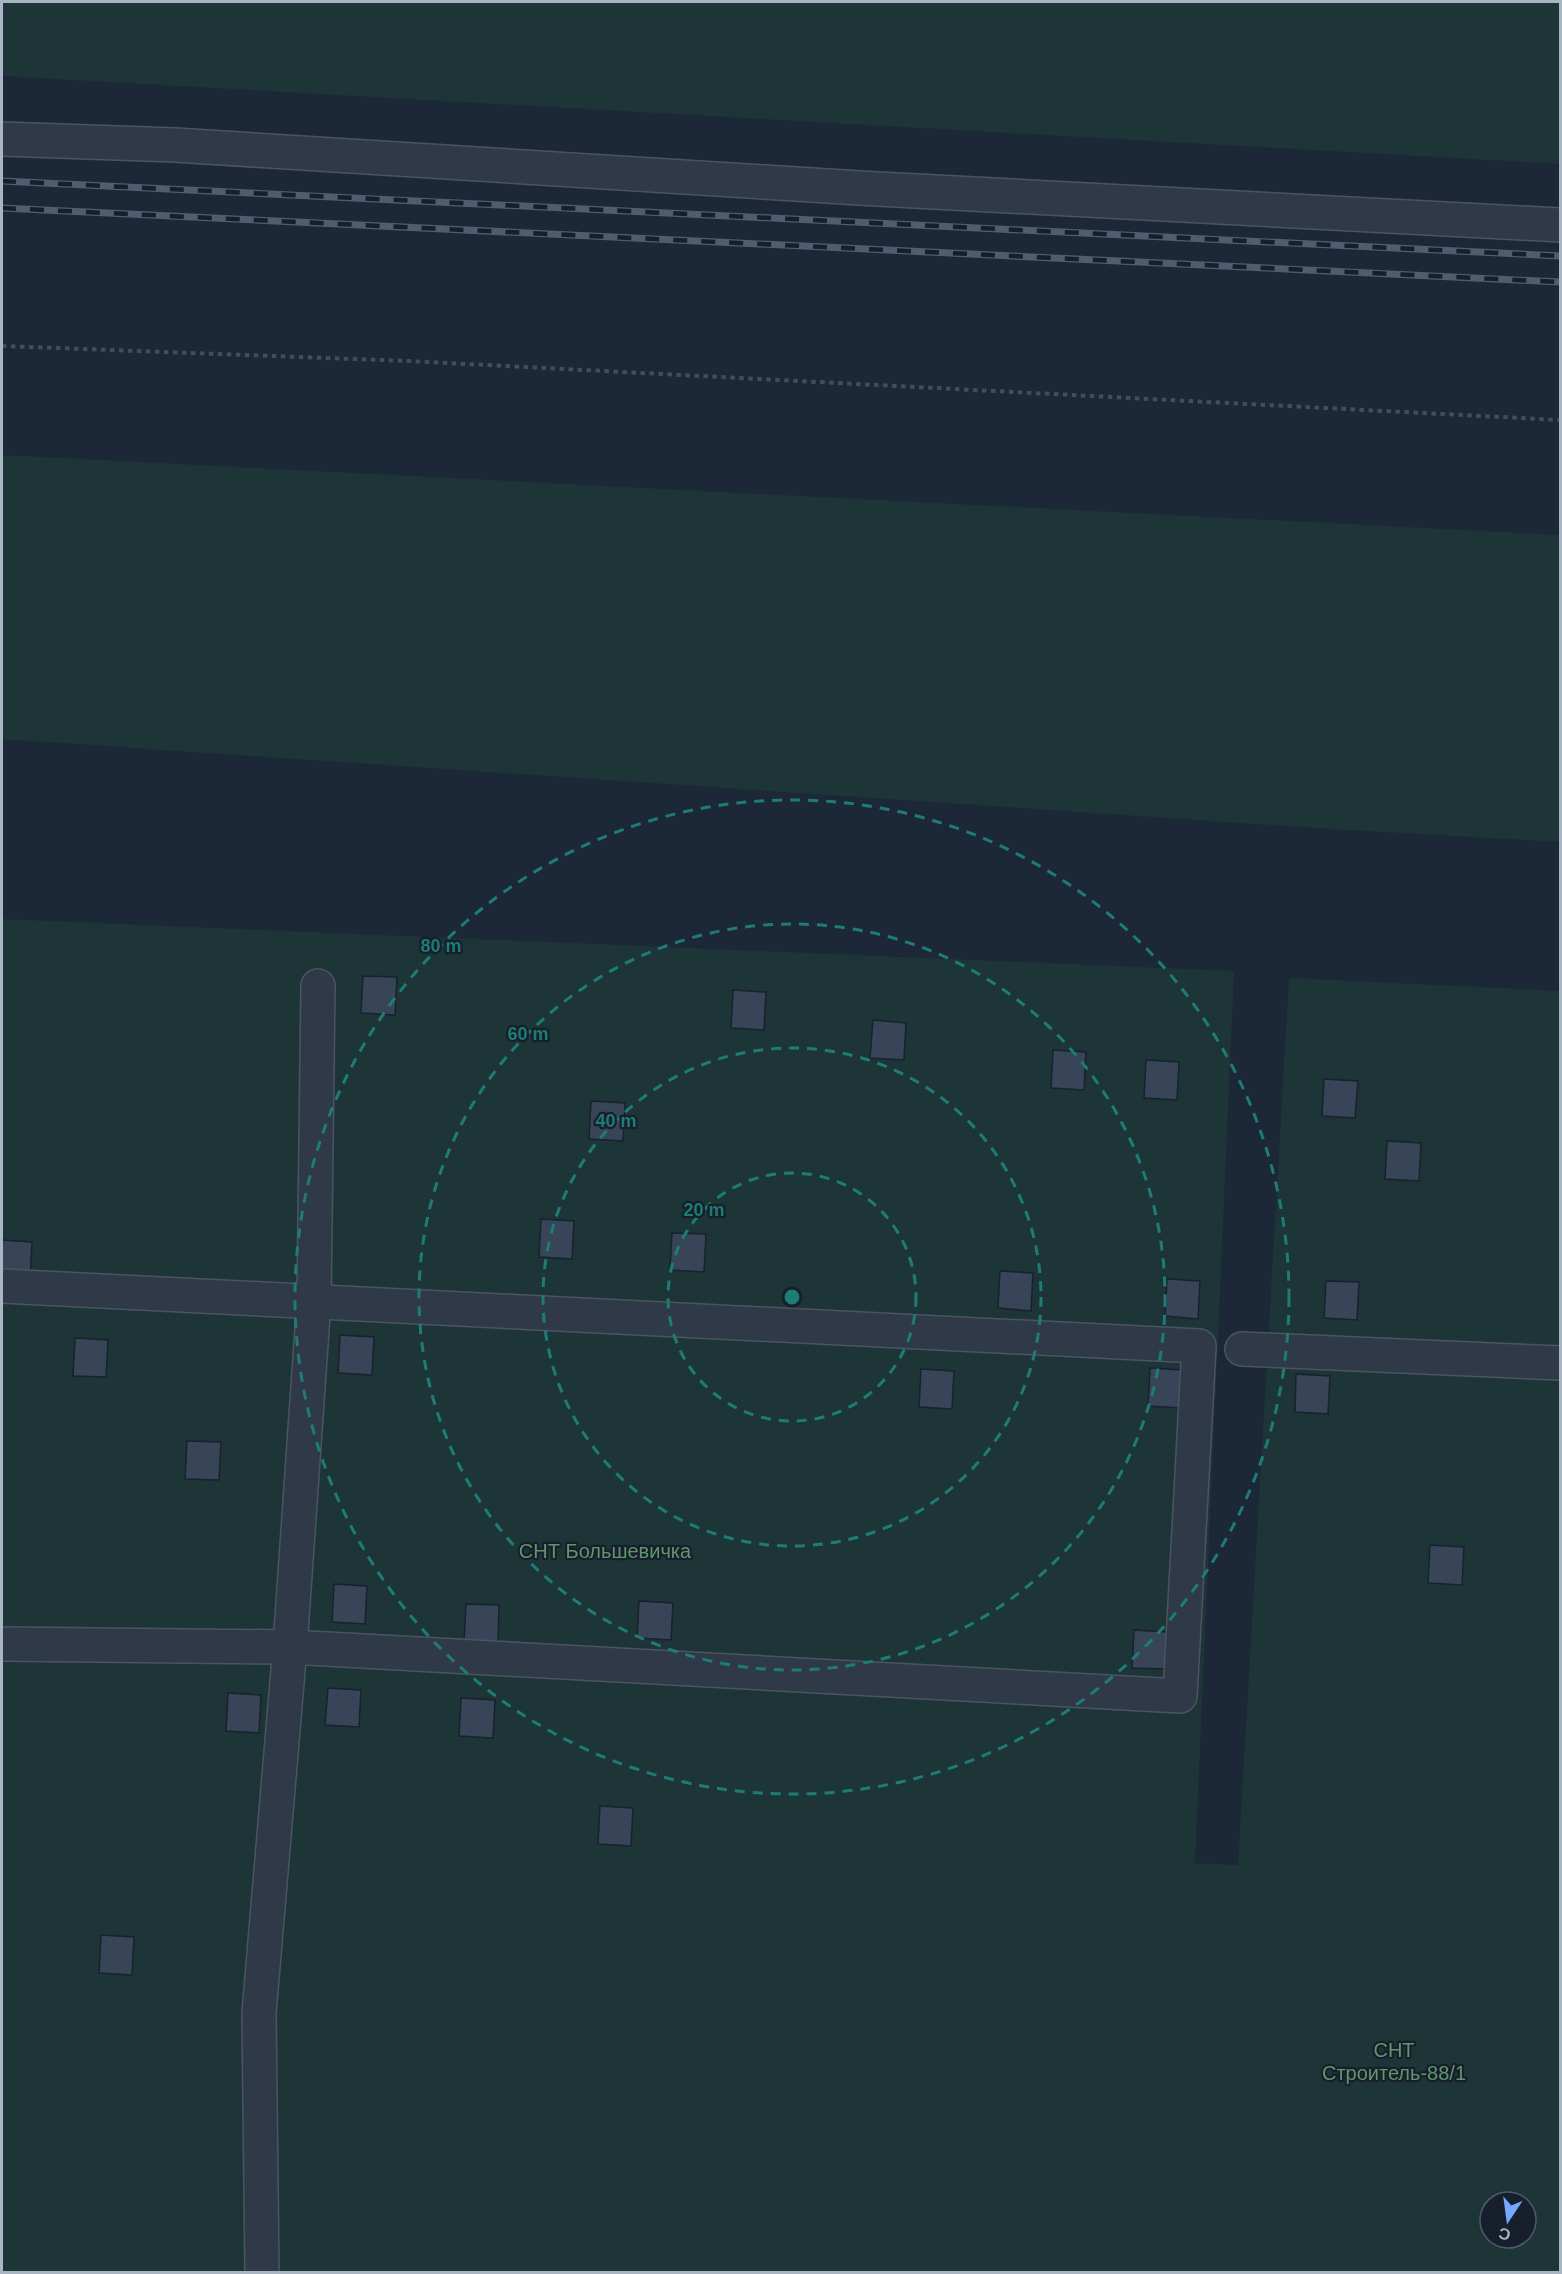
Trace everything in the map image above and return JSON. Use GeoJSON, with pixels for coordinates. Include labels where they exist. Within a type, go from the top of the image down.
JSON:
{"type":"FeatureCollection","features":[{"type":"Feature","properties":{"kind":"street"},"geometry":{"type":"LineString","coordinates":[[2,139],[175,146],[859,188],[1560,225]]}},
{"type":"Feature","properties":{"kind":"street"},"geometry":{"type":"LineString","coordinates":[[262,2272],[259,2013],[290,1647],[314,1300],[318,986]]}},
{"type":"Feature","properties":{"kind":"street"},"geometry":{"type":"LineString","coordinates":[[2,1286],[1199,1346],[1180,1696],[290,1647],[2,1644]]}},
{"type":"Feature","properties":{"kind":"street"},"geometry":{"type":"LineString","coordinates":[[1242,1348],[1560,1363]]}},
{"type":"Feature","properties":{"kind":"path"},"geometry":{"type":"LineString","coordinates":[[2,346],[408,361],[1560,420]]}},
{"type":"Feature","properties":{"kind":"green space"},"geometry":{"type":"Polygon","coordinates":[[[2,2],[1560,2],[1560,164],[2,76],[2,2]]]}},
{"type":"Feature","properties":{"kind":"green space"},"geometry":{"type":"Polygon","coordinates":[[[2,455],[1560,535],[1560,842],[1331,829],[2,739],[2,455]]]}},
{"type":"Feature","properties":{"kind":"green space","name":"СНТ Большевичка"},"geometry":{"type":"Polygon","coordinates":[[[2,919],[1234,971],[1195,1863],[1238,1865],[1289,978],[1560,991],[1560,2272],[2,2272],[2,919]]]}},
{"type":"Feature","properties":{"kind":"building"},"geometry":{"type":"Polygon","coordinates":[[[363,976],[397,977],[395,1015],[361,1013],[363,976]]]}},
{"type":"Feature","properties":{"kind":"building"},"geometry":{"type":"Polygon","coordinates":[[[733,990],[766,992],[764,1030],[731,1028],[733,990]]]}},
{"type":"Feature","properties":{"kind":"building"},"geometry":{"type":"Polygon","coordinates":[[[873,1020],[906,1023],[904,1060],[870,1058],[873,1020]]]}},
{"type":"Feature","properties":{"kind":"building"},"geometry":{"type":"Polygon","coordinates":[[[1053,1050],[1086,1052],[1084,1090],[1051,1088],[1053,1050]]]}},
{"type":"Feature","properties":{"kind":"building"},"geometry":{"type":"Polygon","coordinates":[[[1146,1060],[1179,1062],[1177,1100],[1144,1098],[1146,1060]]]}},
{"type":"Feature","properties":{"kind":"building"},"geometry":{"type":"Polygon","coordinates":[[[1324,1079],[1358,1081],[1355,1118],[1322,1116],[1324,1079]]]}},
{"type":"Feature","properties":{"kind":"building"},"geometry":{"type":"Polygon","coordinates":[[[591,1101],[625,1103],[623,1141],[589,1139],[591,1101]]]}},
{"type":"Feature","properties":{"kind":"building"},"geometry":{"type":"Polygon","coordinates":[[[1387,1141],[1421,1143],[1419,1181],[1385,1179],[1387,1141]]]}},
{"type":"Feature","properties":{"kind":"building"},"geometry":{"type":"Polygon","coordinates":[[[541,1219],[574,1221],[572,1259],[539,1257],[541,1219]]]}},
{"type":"Feature","properties":{"kind":"building"},"geometry":{"type":"Polygon","coordinates":[[[672,1233],[706,1234],[704,1272],[670,1270],[672,1233]]]}},
{"type":"Feature","properties":{"kind":"building"},"geometry":{"type":"Polygon","coordinates":[[[2,1240],[32,1242],[30,1280],[2,1278],[2,1240]]]}},
{"type":"Feature","properties":{"kind":"building"},"geometry":{"type":"Polygon","coordinates":[[[1000,1271],[1033,1273],[1031,1311],[998,1308],[1000,1271]]]}},
{"type":"Feature","properties":{"kind":"building"},"geometry":{"type":"Polygon","coordinates":[[[1167,1279],[1200,1281],[1198,1319],[1165,1316],[1167,1279]]]}},
{"type":"Feature","properties":{"kind":"building"},"geometry":{"type":"Polygon","coordinates":[[[1326,1281],[1359,1282],[1357,1320],[1324,1318],[1326,1281]]]}},
{"type":"Feature","properties":{"kind":"building"},"geometry":{"type":"Polygon","coordinates":[[[340,1335],[374,1337],[372,1375],[338,1373],[340,1335]]]}},
{"type":"Feature","properties":{"kind":"building"},"geometry":{"type":"Polygon","coordinates":[[[75,1338],[108,1340],[106,1377],[73,1376],[75,1338]]]}},
{"type":"Feature","properties":{"kind":"building"},"geometry":{"type":"Polygon","coordinates":[[[1150,1368],[1183,1370],[1181,1408],[1148,1406],[1150,1368]]]}},
{"type":"Feature","properties":{"kind":"building"},"geometry":{"type":"Polygon","coordinates":[[[921,1369],[954,1371],[952,1409],[919,1407],[921,1369]]]}},
{"type":"Feature","properties":{"kind":"building"},"geometry":{"type":"Polygon","coordinates":[[[1296,1374],[1330,1376],[1328,1414],[1295,1412],[1296,1374]]]}},
{"type":"Feature","properties":{"kind":"building"},"geometry":{"type":"Polygon","coordinates":[[[187,1441],[221,1442],[219,1480],[185,1479],[187,1441]]]}},
{"type":"Feature","properties":{"kind":"building"},"geometry":{"type":"Polygon","coordinates":[[[1430,1545],[1464,1547],[1462,1585],[1428,1583],[1430,1545]]]}},
{"type":"Feature","properties":{"kind":"building"},"geometry":{"type":"Polygon","coordinates":[[[334,1584],[367,1586],[365,1624],[332,1622],[334,1584]]]}},
{"type":"Feature","properties":{"kind":"building"},"geometry":{"type":"Polygon","coordinates":[[[639,1601],[673,1603],[671,1640],[637,1638],[639,1601]]]}},
{"type":"Feature","properties":{"kind":"building"},"geometry":{"type":"Polygon","coordinates":[[[466,1604],[499,1605],[498,1643],[464,1641],[466,1604]]]}},
{"type":"Feature","properties":{"kind":"building"},"geometry":{"type":"Polygon","coordinates":[[[1134,1630],[1167,1632],[1165,1669],[1132,1668],[1134,1630]]]}},
{"type":"Feature","properties":{"kind":"building"},"geometry":{"type":"Polygon","coordinates":[[[328,1688],[361,1690],[359,1727],[325,1725],[328,1688]]]}},
{"type":"Feature","properties":{"kind":"building"},"geometry":{"type":"Polygon","coordinates":[[[228,1693],[261,1695],[259,1733],[226,1731],[228,1693]]]}},
{"type":"Feature","properties":{"kind":"building"},"geometry":{"type":"Polygon","coordinates":[[[461,1698],[495,1700],[493,1738],[459,1736],[461,1698]]]}},
{"type":"Feature","properties":{"kind":"building"},"geometry":{"type":"Polygon","coordinates":[[[600,1806],[633,1808],[631,1846],[598,1844],[600,1806]]]}},
{"type":"Feature","properties":{"kind":"building"},"geometry":{"type":"Polygon","coordinates":[[[101,1935],[134,1937],[132,1975],[99,1973],[101,1935]]]}},
{"type":"Feature","properties":{"kind":"railway"},"geometry":{"type":"LineString","coordinates":[[2,181],[1560,256]]}},
{"type":"Feature","properties":{"kind":"railway"},"geometry":{"type":"LineString","coordinates":[[2,208],[1560,282]]}},
{"type":"Feature","properties":{"kind":"park label","name":"СНТ Строитель-88/1"},"geometry":{"type":"Point","coordinates":[1394,2062]}}]}
